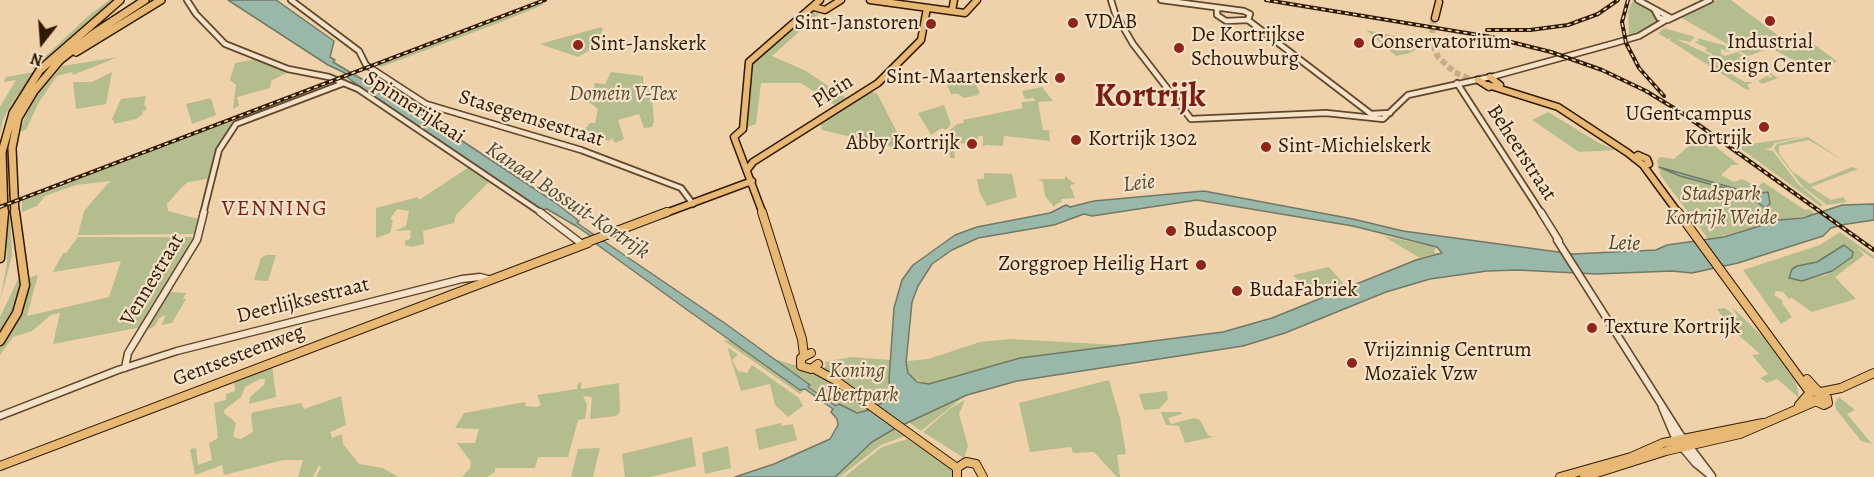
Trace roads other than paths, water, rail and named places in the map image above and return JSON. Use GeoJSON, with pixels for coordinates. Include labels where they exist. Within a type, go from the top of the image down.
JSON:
{"type":"FeatureCollection","features":[{"type":"Feature","properties":{"kind":"highway"},"geometry":{"type":"LineString","coordinates":[[0,341],[17,314],[25,285],[12,192],[14,135],[26,103],[50,62],[120,0]]}},
{"type":"Feature","properties":{"kind":"highway"},"geometry":{"type":"LineString","coordinates":[[50,62],[95,27],[138,0]]}},
{"type":"Feature","properties":{"kind":"highway"},"geometry":{"type":"LineString","coordinates":[[0,258],[3,246],[4,137],[16,108],[42,76],[93,34],[146,0]]}},
{"type":"Feature","properties":{"kind":"highway"},"geometry":{"type":"LineString","coordinates":[[64,59],[163,0]]}},
{"type":"Feature","properties":{"kind":"main road"},"geometry":{"type":"LineString","coordinates":[[816,366],[818,358],[808,354],[802,339],[752,182],[734,135],[743,130],[749,62],[820,0]]}},
{"type":"Feature","properties":{"kind":"main road"},"geometry":{"type":"LineString","coordinates":[[870,0],[952,11],[969,11],[977,0]]}},
{"type":"Feature","properties":{"kind":"main road"},"geometry":{"type":"LineString","coordinates":[[952,11],[954,0]]}},
{"type":"Feature","properties":{"kind":"main road"},"geometry":{"type":"LineString","coordinates":[[1434,18],[1436,1]]}},
{"type":"Feature","properties":{"kind":"main road"},"geometry":{"type":"LineString","coordinates":[[814,7],[823,11],[838,2]]}},
{"type":"Feature","properties":{"kind":"main road","name":"Plein"},"geometry":{"type":"LineString","coordinates":[[747,170],[753,162],[878,82],[920,41],[927,8]]}},
{"type":"Feature","properties":{"kind":"main road"},"geometry":{"type":"LineString","coordinates":[[1478,80],[1486,87],[1552,104]]}},
{"type":"Feature","properties":{"kind":"main road"},"geometry":{"type":"LineString","coordinates":[[1488,82],[1552,104],[1646,165],[1814,394],[1814,402]]}},
{"type":"Feature","properties":{"kind":"main road","name":"Gentsesteenweg"},"geometry":{"type":"LineString","coordinates":[[0,466],[752,182]]}},
{"type":"Feature","properties":{"kind":"main road"},"geometry":{"type":"LineString","coordinates":[[1560,477],[1763,423],[1814,402],[1826,405],[1794,369],[1747,301]]}},
{"type":"Feature","properties":{"kind":"main road"},"geometry":{"type":"LineString","coordinates":[[808,354],[800,359],[801,366],[816,366],[941,453],[958,469],[976,464],[981,476]]}},
{"type":"Feature","properties":{"kind":"main road"},"geometry":{"type":"LineString","coordinates":[[1796,408],[1814,394],[1841,388],[1874,373]]}},
{"type":"Feature","properties":{"kind":"main road"},"geometry":{"type":"LineString","coordinates":[[1584,477],[1683,444]]}},
{"type":"Feature","properties":{"kind":"street","name":"Spinnerijkaai"},"geometry":{"type":"LineString","coordinates":[[187,0],[196,14],[225,44],[290,70],[344,83],[358,89],[585,244]]}},
{"type":"Feature","properties":{"kind":"street","name":"Stasegemsestraat"},"geometry":{"type":"LineString","coordinates":[[291,0],[352,45],[364,63],[426,104],[574,147],[681,188],[693,204]]}},
{"type":"Feature","properties":{"kind":"street"},"geometry":{"type":"LineString","coordinates":[[1111,0],[1114,12],[1128,36],[1191,119],[1326,113],[1370,116],[1390,113]]}},
{"type":"Feature","properties":{"kind":"street"},"geometry":{"type":"LineString","coordinates":[[1161,0],[1247,12],[1250,15],[1248,20]]}},
{"type":"Feature","properties":{"kind":"street"},"geometry":{"type":"LineString","coordinates":[[1638,0],[1665,16]]}},
{"type":"Feature","properties":{"kind":"street"},"geometry":{"type":"LineString","coordinates":[[1220,8],[1217,9],[1217,15],[1226,21],[1248,20],[1362,107],[1370,116],[1381,119],[1407,96],[1457,83],[1478,80],[1488,82],[1634,38],[1665,16],[1710,0]]}},
{"type":"Feature","properties":{"kind":"street","name":"Vennestraat"},"geometry":{"type":"LineString","coordinates":[[125,368],[126,359],[197,240],[219,150],[236,124],[344,83]]}},
{"type":"Feature","properties":{"kind":"street","name":"Beheerstraat"},"geometry":{"type":"LineString","coordinates":[[1457,83],[1661,403],[1683,444]]}},
{"type":"Feature","properties":{"kind":"street","name":"Deerlijksestraat"},"geometry":{"type":"LineString","coordinates":[[0,416],[125,368],[292,320],[430,286],[478,277],[490,280]]}},
{"type":"Feature","properties":{"kind":"street"},"geometry":{"type":"LineString","coordinates":[[1683,444],[1713,476]]}},
{"type":"Feature","properties":{"kind":"tunnel"},"geometry":{"type":"LineString","coordinates":[[1433,18],[1432,42],[1438,57],[1454,72],[1477,82]]}},
{"type":"Feature","properties":{"kind":"railway"},"geometry":{"type":"LineString","coordinates":[[0,207],[545,0]]}},
{"type":"Feature","properties":{"kind":"railway"},"geometry":{"type":"LineString","coordinates":[[1266,0],[1491,37],[1551,52],[1602,70],[1646,91],[1682,113],[1874,250]]}},
{"type":"Feature","properties":{"kind":"railway"},"geometry":{"type":"LineString","coordinates":[[1487,30],[1530,30],[1568,25],[1598,14],[1618,0]]}},
{"type":"Feature","properties":{"kind":"railway"},"geometry":{"type":"LineString","coordinates":[[1628,0],[1622,22],[1626,43],[1639,68],[1664,96]]}},
{"type":"Feature","properties":{"kind":"place","name":"Industrial Design Center"},"geometry":{"type":"Point","coordinates":[1770,21]}},
{"type":"Feature","properties":{"kind":"place","name":"VDAB"},"geometry":{"type":"Point","coordinates":[1073,23]}},
{"type":"Feature","properties":{"kind":"place","name":"Sint-Janstoren"},"geometry":{"type":"Point","coordinates":[931,24]}},
{"type":"Feature","properties":{"kind":"place","name":"Conservatorium"},"geometry":{"type":"Point","coordinates":[1359,43]}},
{"type":"Feature","properties":{"kind":"place","name":"Sint-Janskerk"},"geometry":{"type":"Point","coordinates":[578,45]}},
{"type":"Feature","properties":{"kind":"place","name":"De Kortrijkse Schouwburg"},"geometry":{"type":"Point","coordinates":[1179,48]}},
{"type":"Feature","properties":{"kind":"place","name":"Sint-Maartenskerk"},"geometry":{"type":"Point","coordinates":[1060,78]}},
{"type":"Feature","properties":{"kind":"place","name":"UGent campus Kortrijk"},"geometry":{"type":"Point","coordinates":[1764,127]}},
{"type":"Feature","properties":{"kind":"place","name":"Kortrijk 1302"},"geometry":{"type":"Point","coordinates":[1076,140]}},
{"type":"Feature","properties":{"kind":"place","name":"Abby Kortrijk"},"geometry":{"type":"Point","coordinates":[972,144]}},
{"type":"Feature","properties":{"kind":"place","name":"Sint-Michielskerk"},"geometry":{"type":"Point","coordinates":[1266,147]}},
{"type":"Feature","properties":{"kind":"place","name":"Budascoop"},"geometry":{"type":"Point","coordinates":[1171,231]}},
{"type":"Feature","properties":{"kind":"place","name":"Zorggroep Heilig Hart"},"geometry":{"type":"Point","coordinates":[1201,265]}},
{"type":"Feature","properties":{"kind":"place","name":"BudaFabriek"},"geometry":{"type":"Point","coordinates":[1237,291]}},
{"type":"Feature","properties":{"kind":"place","name":"Texture Kortrijk"},"geometry":{"type":"Point","coordinates":[1592,328]}},
{"type":"Feature","properties":{"kind":"place","name":"Vrijzinnig Centrum Mozaïek Vzw"},"geometry":{"type":"Point","coordinates":[1352,363]}},
{"type":"Feature","properties":{"kind":"district","name":"Kortrijk"},"geometry":{"type":"Point","coordinates":[1150,98]}},
{"type":"Feature","properties":{"kind":"district","name":"VENNING"},"geometry":{"type":"Point","coordinates":[275,210]}},
{"type":"Feature","properties":{"kind":"park label","name":"Domein V-Tex"},"geometry":{"type":"Point","coordinates":[623,95]}},
{"type":"Feature","properties":{"kind":"park label","name":"Stadspark Kortrijk Weide"},"geometry":{"type":"Point","coordinates":[1721,207]}},
{"type":"Feature","properties":{"kind":"park label","name":"Koning Albertpark"},"geometry":{"type":"Point","coordinates":[857,384]}},
{"type":"Feature","properties":{"kind":"water label","name":"Leie"},"geometry":{"type":"Point","coordinates":[1139,184]}},
{"type":"Feature","properties":{"kind":"water label","name":"Kanaal Bossuit-Kortrijk"},"geometry":{"type":"Point","coordinates":[567,201]}},
{"type":"Feature","properties":{"kind":"water label","name":"Leie"},"geometry":{"type":"Point","coordinates":[1624,244]}}]}
